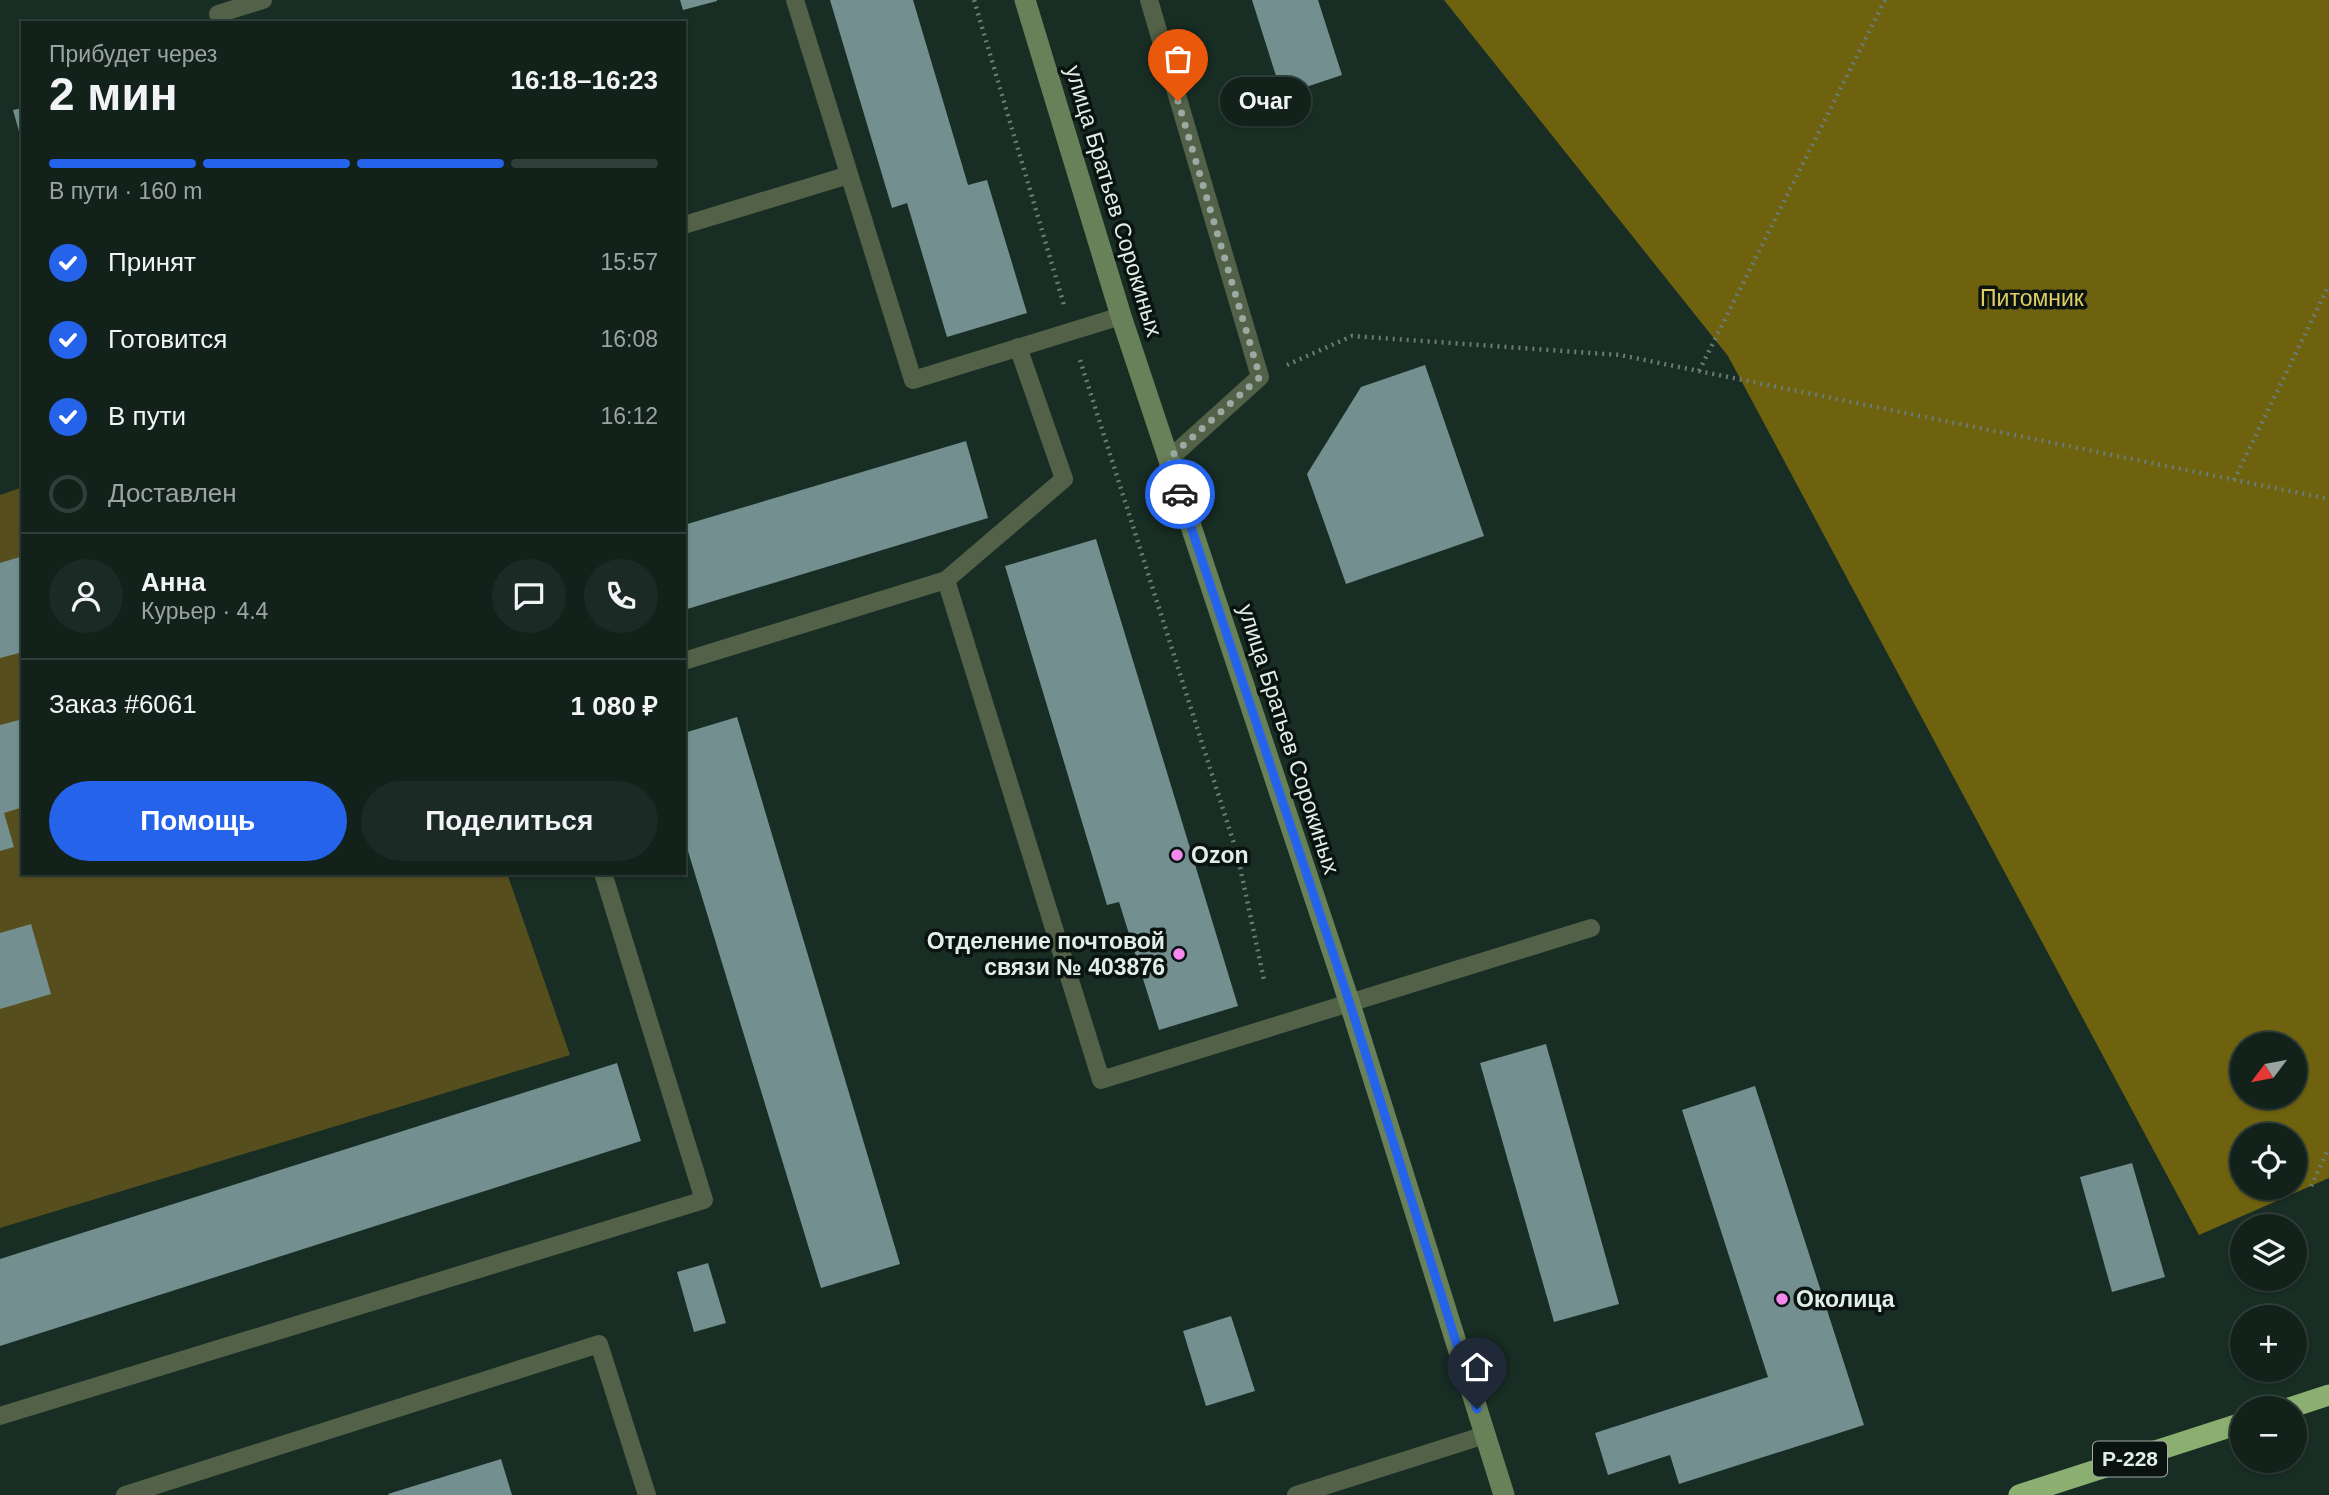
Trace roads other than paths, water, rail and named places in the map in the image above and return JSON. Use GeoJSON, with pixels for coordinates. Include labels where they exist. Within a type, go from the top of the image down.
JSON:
{"type":"FeatureCollection","features":[{"type":"Feature","properties":{"kind":"highway"},"geometry":{"type":"LineString","coordinates":[[2307,1402],[2329,1395]]}},
{"type":"Feature","properties":{"kind":"highway","name":"Р-228"},"geometry":{"type":"LineString","coordinates":[[2019,1495],[2230,1427]]}},
{"type":"Feature","properties":{"kind":"street","name":"улица Братьев Сорокиных"},"geometry":{"type":"LineString","coordinates":[[1025,0],[1121,316],[1350,1004],[1504,1495]]}},
{"type":"Feature","properties":{"kind":"lane"},"geometry":{"type":"LineString","coordinates":[[218,14],[264,0]]}},
{"type":"Feature","properties":{"kind":"lane"},"geometry":{"type":"LineString","coordinates":[[795,0],[913,380],[1121,316]]}},
{"type":"Feature","properties":{"kind":"lane"},"geometry":{"type":"LineString","coordinates":[[1149,0],[1260,377],[1168,459]]}},
{"type":"Feature","properties":{"kind":"lane"},"geometry":{"type":"LineString","coordinates":[[686,224],[849,174]]}},
{"type":"Feature","properties":{"kind":"lane"},"geometry":{"type":"LineString","coordinates":[[686,660],[946,580],[1064,479],[1018,347]]}},
{"type":"Feature","properties":{"kind":"lane"},"geometry":{"type":"LineString","coordinates":[[946,580],[1101,1080],[1591,928]]}},
{"type":"Feature","properties":{"kind":"lane"},"geometry":{"type":"LineString","coordinates":[[0,1416],[705,1200],[604,875]]}},
{"type":"Feature","properties":{"kind":"lane"},"geometry":{"type":"LineString","coordinates":[[125,1495],[599,1344],[648,1495]]}},
{"type":"Feature","properties":{"kind":"lane"},"geometry":{"type":"LineString","coordinates":[[1296,1495],[1485,1435]]}},
{"type":"Feature","properties":{"kind":"place","name":"Очаг"},"geometry":{"type":"Point","coordinates":[1178,101]}},
{"type":"Feature","properties":{"kind":"place","name":"Ozon"},"geometry":{"type":"Point","coordinates":[1177,855]}},
{"type":"Feature","properties":{"kind":"place","name":"Отделение почтовой связи № 403876"},"geometry":{"type":"Point","coordinates":[1179,954]}},
{"type":"Feature","properties":{"kind":"place","name":"Околица"},"geometry":{"type":"Point","coordinates":[1782,1299]}},
{"type":"Feature","properties":{"kind":"park label","name":"Питомник"},"geometry":{"type":"Point","coordinates":[2032,298]}}]}
